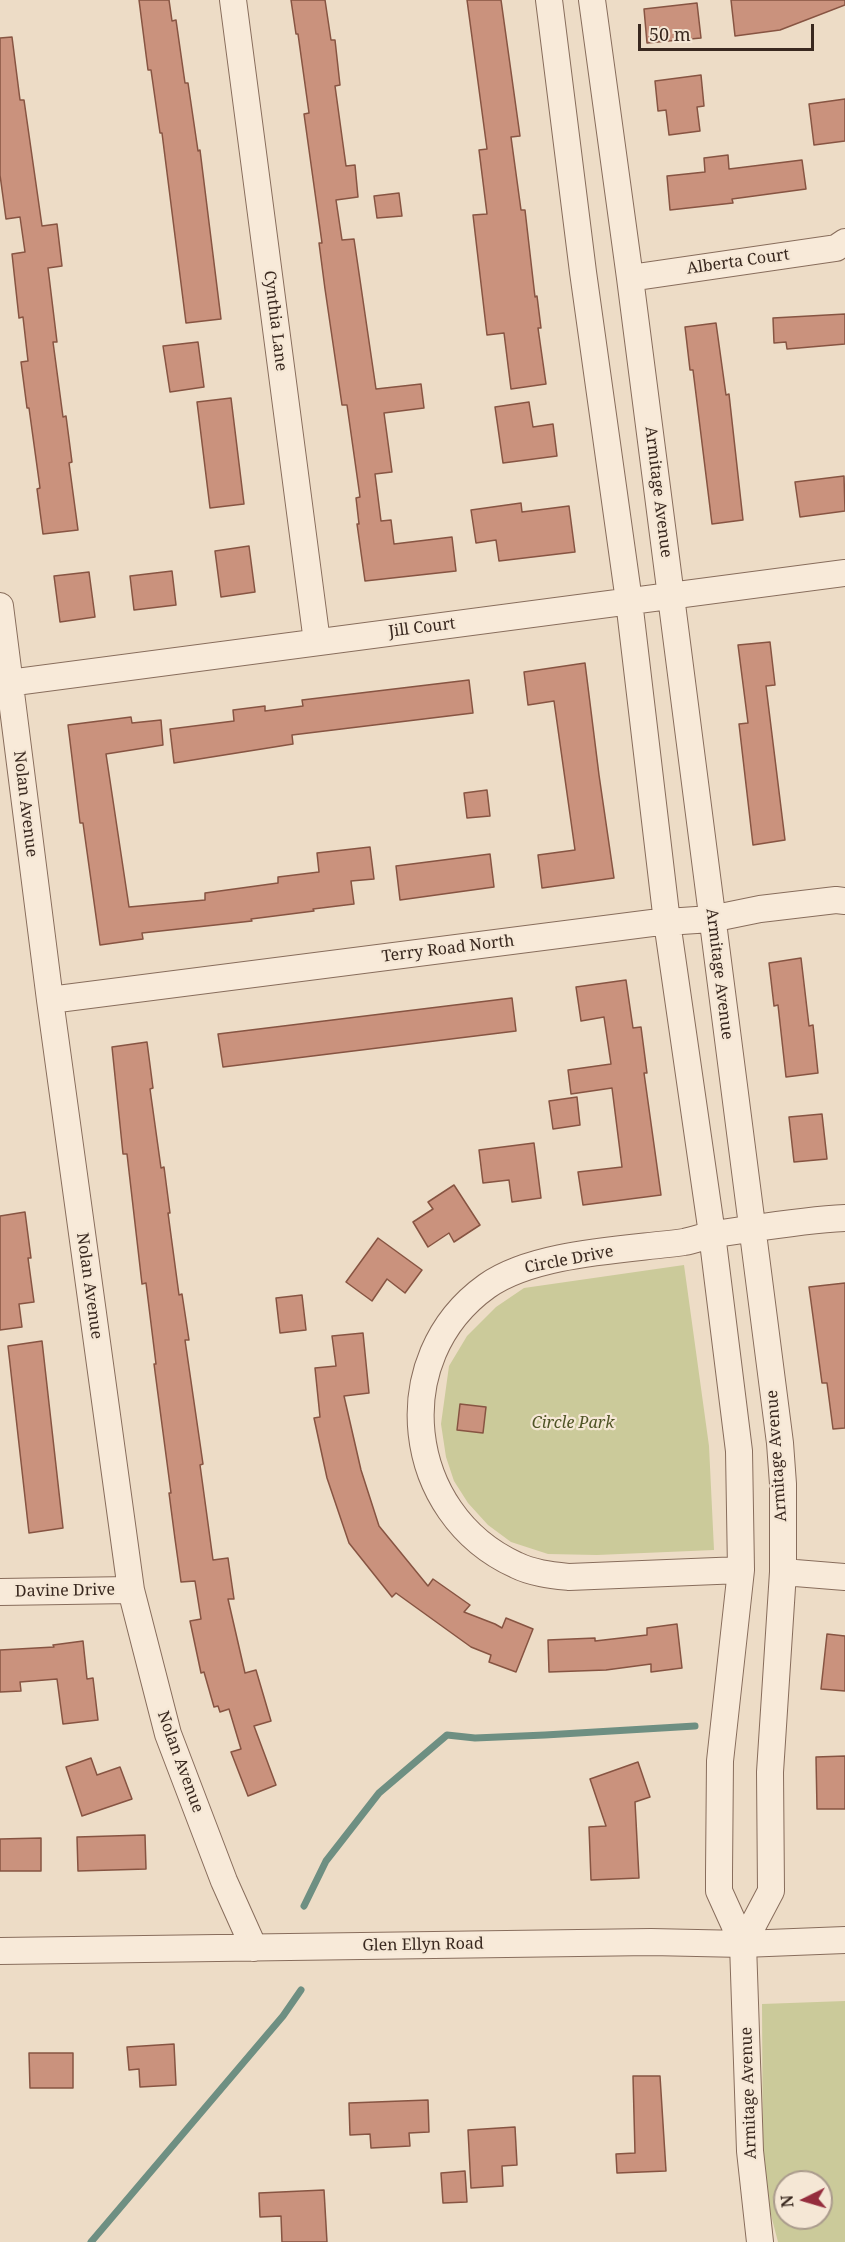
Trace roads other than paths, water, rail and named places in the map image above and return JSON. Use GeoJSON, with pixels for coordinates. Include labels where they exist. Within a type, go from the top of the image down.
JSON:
{"type":"FeatureCollection","features":[{"type":"Feature","properties":{"kind":"street","name":"Cynthia Lane"},"geometry":{"type":"LineString","coordinates":[[233,0],[317,642]]}},
{"type":"Feature","properties":{"kind":"street","name":"Armitage Avenue"},"geometry":{"type":"LineString","coordinates":[[549,0],[583,272],[629,601],[667,922],[712,1234],[739,1451],[741,1570],[720,1761],[719,1891],[743,1944],[750,2151],[760,2242]]}},
{"type":"Feature","properties":{"kind":"street","name":"Armitage Avenue"},"geometry":{"type":"LineString","coordinates":[[592,0],[780,1443],[783,1484],[783,1572],[770,1772],[771,1891],[743,1944]]}},
{"type":"Feature","properties":{"kind":"street","name":"Alberta Court"},"geometry":{"type":"LineString","coordinates":[[630,278],[836,248],[845,242]]}},
{"type":"Feature","properties":{"kind":"street","name":"Jill Court"},"geometry":{"type":"LineString","coordinates":[[5,683],[845,573]]}},
{"type":"Feature","properties":{"kind":"street","name":"Nolan Avenue"},"geometry":{"type":"LineString","coordinates":[[0,606],[5,683],[131,1590],[168,1734],[224,1881],[254,1948]]}},
{"type":"Feature","properties":{"kind":"street","name":"Terry Road North"},"geometry":{"type":"LineString","coordinates":[[50,1000],[667,922],[711,919],[760,909],[845,900]]}},
{"type":"Feature","properties":{"kind":"street","name":"Circle Drive"},"geometry":{"type":"LineString","coordinates":[[741,1570],[569,1577],[553,1575],[516,1566],[471,1536],[450,1512],[439,1493],[423,1447],[420,1417],[423,1386],[433,1351],[441,1335],[461,1310],[494,1282],[515,1270],[550,1260],[688,1241],[712,1234],[845,1218]]}},
{"type":"Feature","properties":{"kind":"street"},"geometry":{"type":"LineString","coordinates":[[783,1572],[845,1577]]}},
{"type":"Feature","properties":{"kind":"street","name":"Davine Drive"},"geometry":{"type":"LineString","coordinates":[[0,1592],[131,1590]]}},
{"type":"Feature","properties":{"kind":"street","name":"Glen Ellyn Road"},"geometry":{"type":"LineString","coordinates":[[0,1952],[651,1942],[743,1944],[845,1940]]}},
{"type":"Feature","properties":{"kind":"waterway"},"geometry":{"type":"LineString","coordinates":[[304,1906],[326,1861],[379,1793],[447,1735],[475,1738],[695,1726]]}},
{"type":"Feature","properties":{"kind":"waterway"},"geometry":{"type":"LineString","coordinates":[[91,2242],[283,2016],[301,1990]]}},
{"type":"Feature","properties":{"kind":"park label","name":"Circle Park"},"geometry":{"type":"Point","coordinates":[573,1423]}}]}
